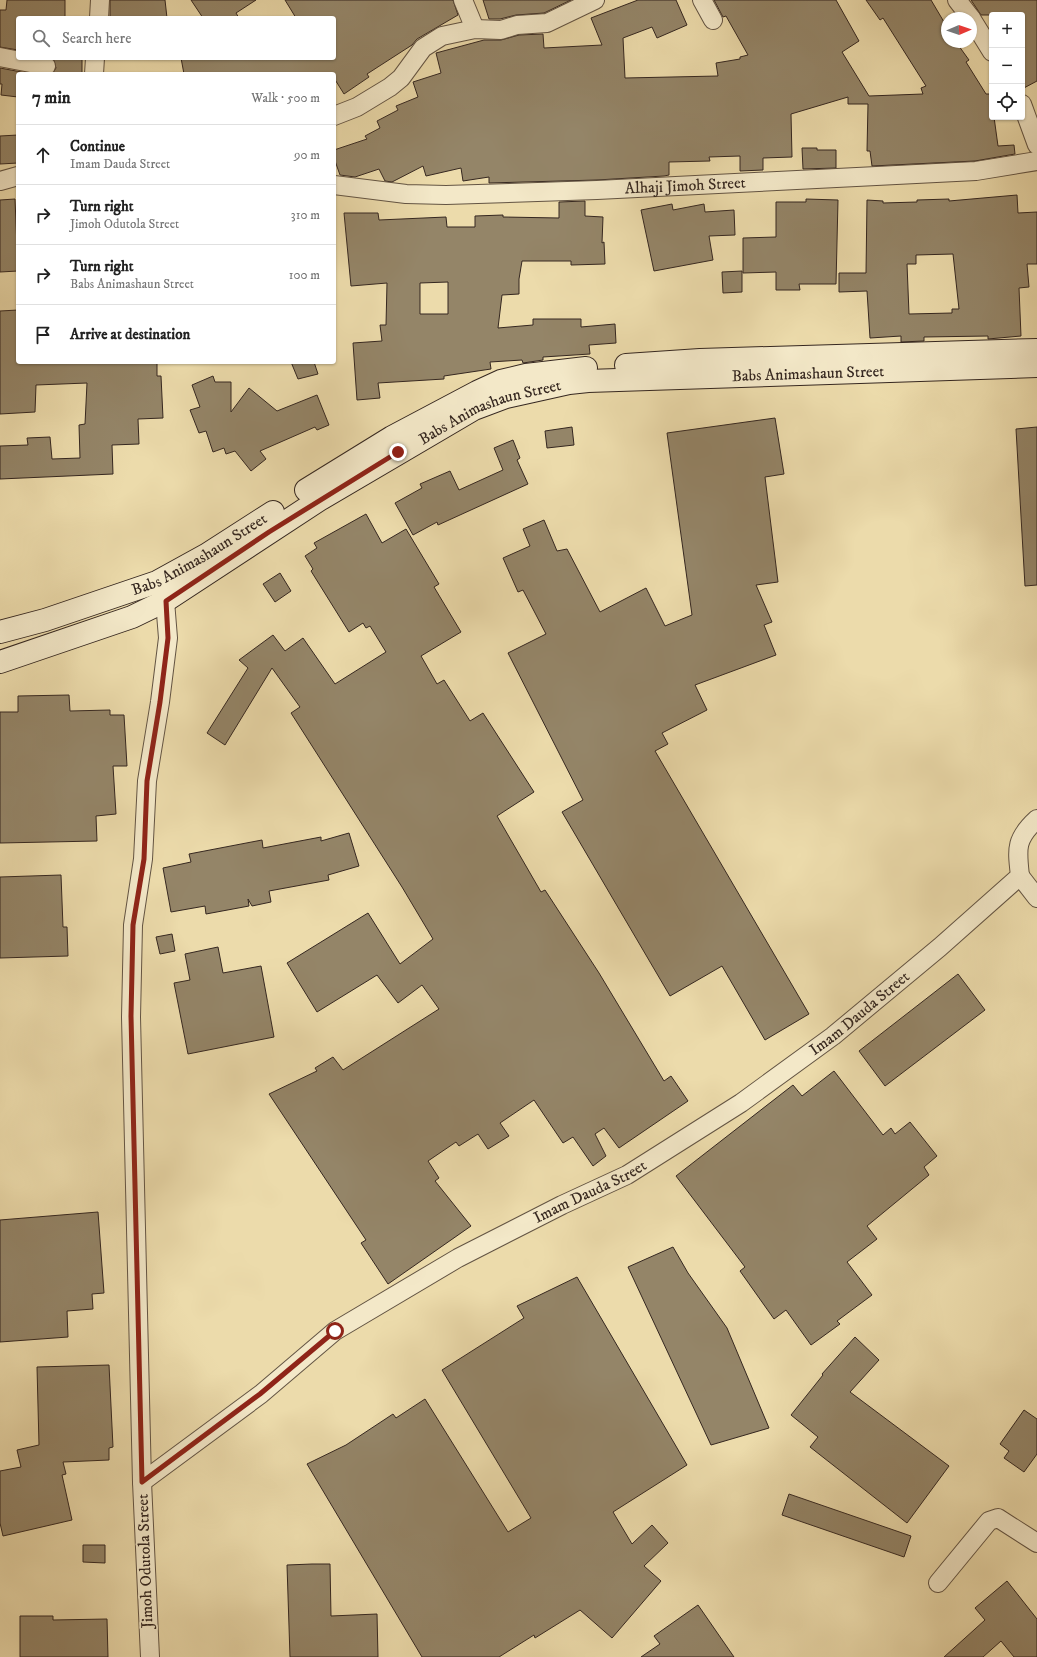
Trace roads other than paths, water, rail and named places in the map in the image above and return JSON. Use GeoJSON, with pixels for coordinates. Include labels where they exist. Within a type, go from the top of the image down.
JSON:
{"type":"FeatureCollection","features":[{"type":"Feature","properties":{"kind":"main road","name":"Babs Animashaun Street"},"geometry":{"type":"LineString","coordinates":[[0,662],[132,617],[161,591],[206,555],[392,437],[501,381],[526,375],[580,368],[692,361],[751,368],[1035,352]]}},
{"type":"Feature","properties":{"kind":"main road","name":"Babs Animashaun Street"},"geometry":{"type":"LineString","coordinates":[[0,632],[161,591]]}},
{"type":"Feature","properties":{"kind":"street"},"geometry":{"type":"LineString","coordinates":[[99,16],[100,0]]}},
{"type":"Feature","properties":{"kind":"street"},"geometry":{"type":"LineString","coordinates":[[463,0],[475,29]]}},
{"type":"Feature","properties":{"kind":"street"},"geometry":{"type":"LineString","coordinates":[[336,115],[358,107],[390,87],[401,78],[423,48],[442,36],[475,29],[501,30],[517,25],[547,23],[595,0]]}},
{"type":"Feature","properties":{"kind":"street"},"geometry":{"type":"LineString","coordinates":[[702,0],[713,20]]}},
{"type":"Feature","properties":{"kind":"street"},"geometry":{"type":"LineString","coordinates":[[957,0],[966,12]]}},
{"type":"Feature","properties":{"kind":"street"},"geometry":{"type":"LineString","coordinates":[[977,28],[990,48]]}},
{"type":"Feature","properties":{"kind":"street"},"geometry":{"type":"LineString","coordinates":[[0,57],[46,66]]}},
{"type":"Feature","properties":{"kind":"street"},"geometry":{"type":"LineString","coordinates":[[94,72],[95,60]]}},
{"type":"Feature","properties":{"kind":"street"},"geometry":{"type":"LineString","coordinates":[[1025,112],[1037,145]]}},
{"type":"Feature","properties":{"kind":"street","name":"Alhaji Jimoh Street"},"geometry":{"type":"LineString","coordinates":[[336,185],[406,194],[446,195],[596,190],[976,171],[1037,161]]}},
{"type":"Feature","properties":{"kind":"street"},"geometry":{"type":"LineString","coordinates":[[0,181],[16,177]]}},
{"type":"Feature","properties":{"kind":"street","name":"Jimoh Odutola Street"},"geometry":{"type":"LineString","coordinates":[[150,1657],[142,1482],[131,1016],[133,925],[144,859],[147,781],[160,702],[168,638],[161,591]]}},
{"type":"Feature","properties":{"kind":"street"},"geometry":{"type":"LineString","coordinates":[[1037,819],[1021,838],[1017,850],[1020,876],[1037,898]]}},
{"type":"Feature","properties":{"kind":"street","name":"Imam Dauda Street"},"geometry":{"type":"LineString","coordinates":[[142,1482],[260,1394],[335,1331],[458,1258],[562,1205],[628,1175],[741,1103],[833,1036],[940,947],[1020,876]]}},
{"type":"Feature","properties":{"kind":"street"},"geometry":{"type":"LineString","coordinates":[[938,1583],[988,1521],[998,1518],[1037,1543]]}}]}
